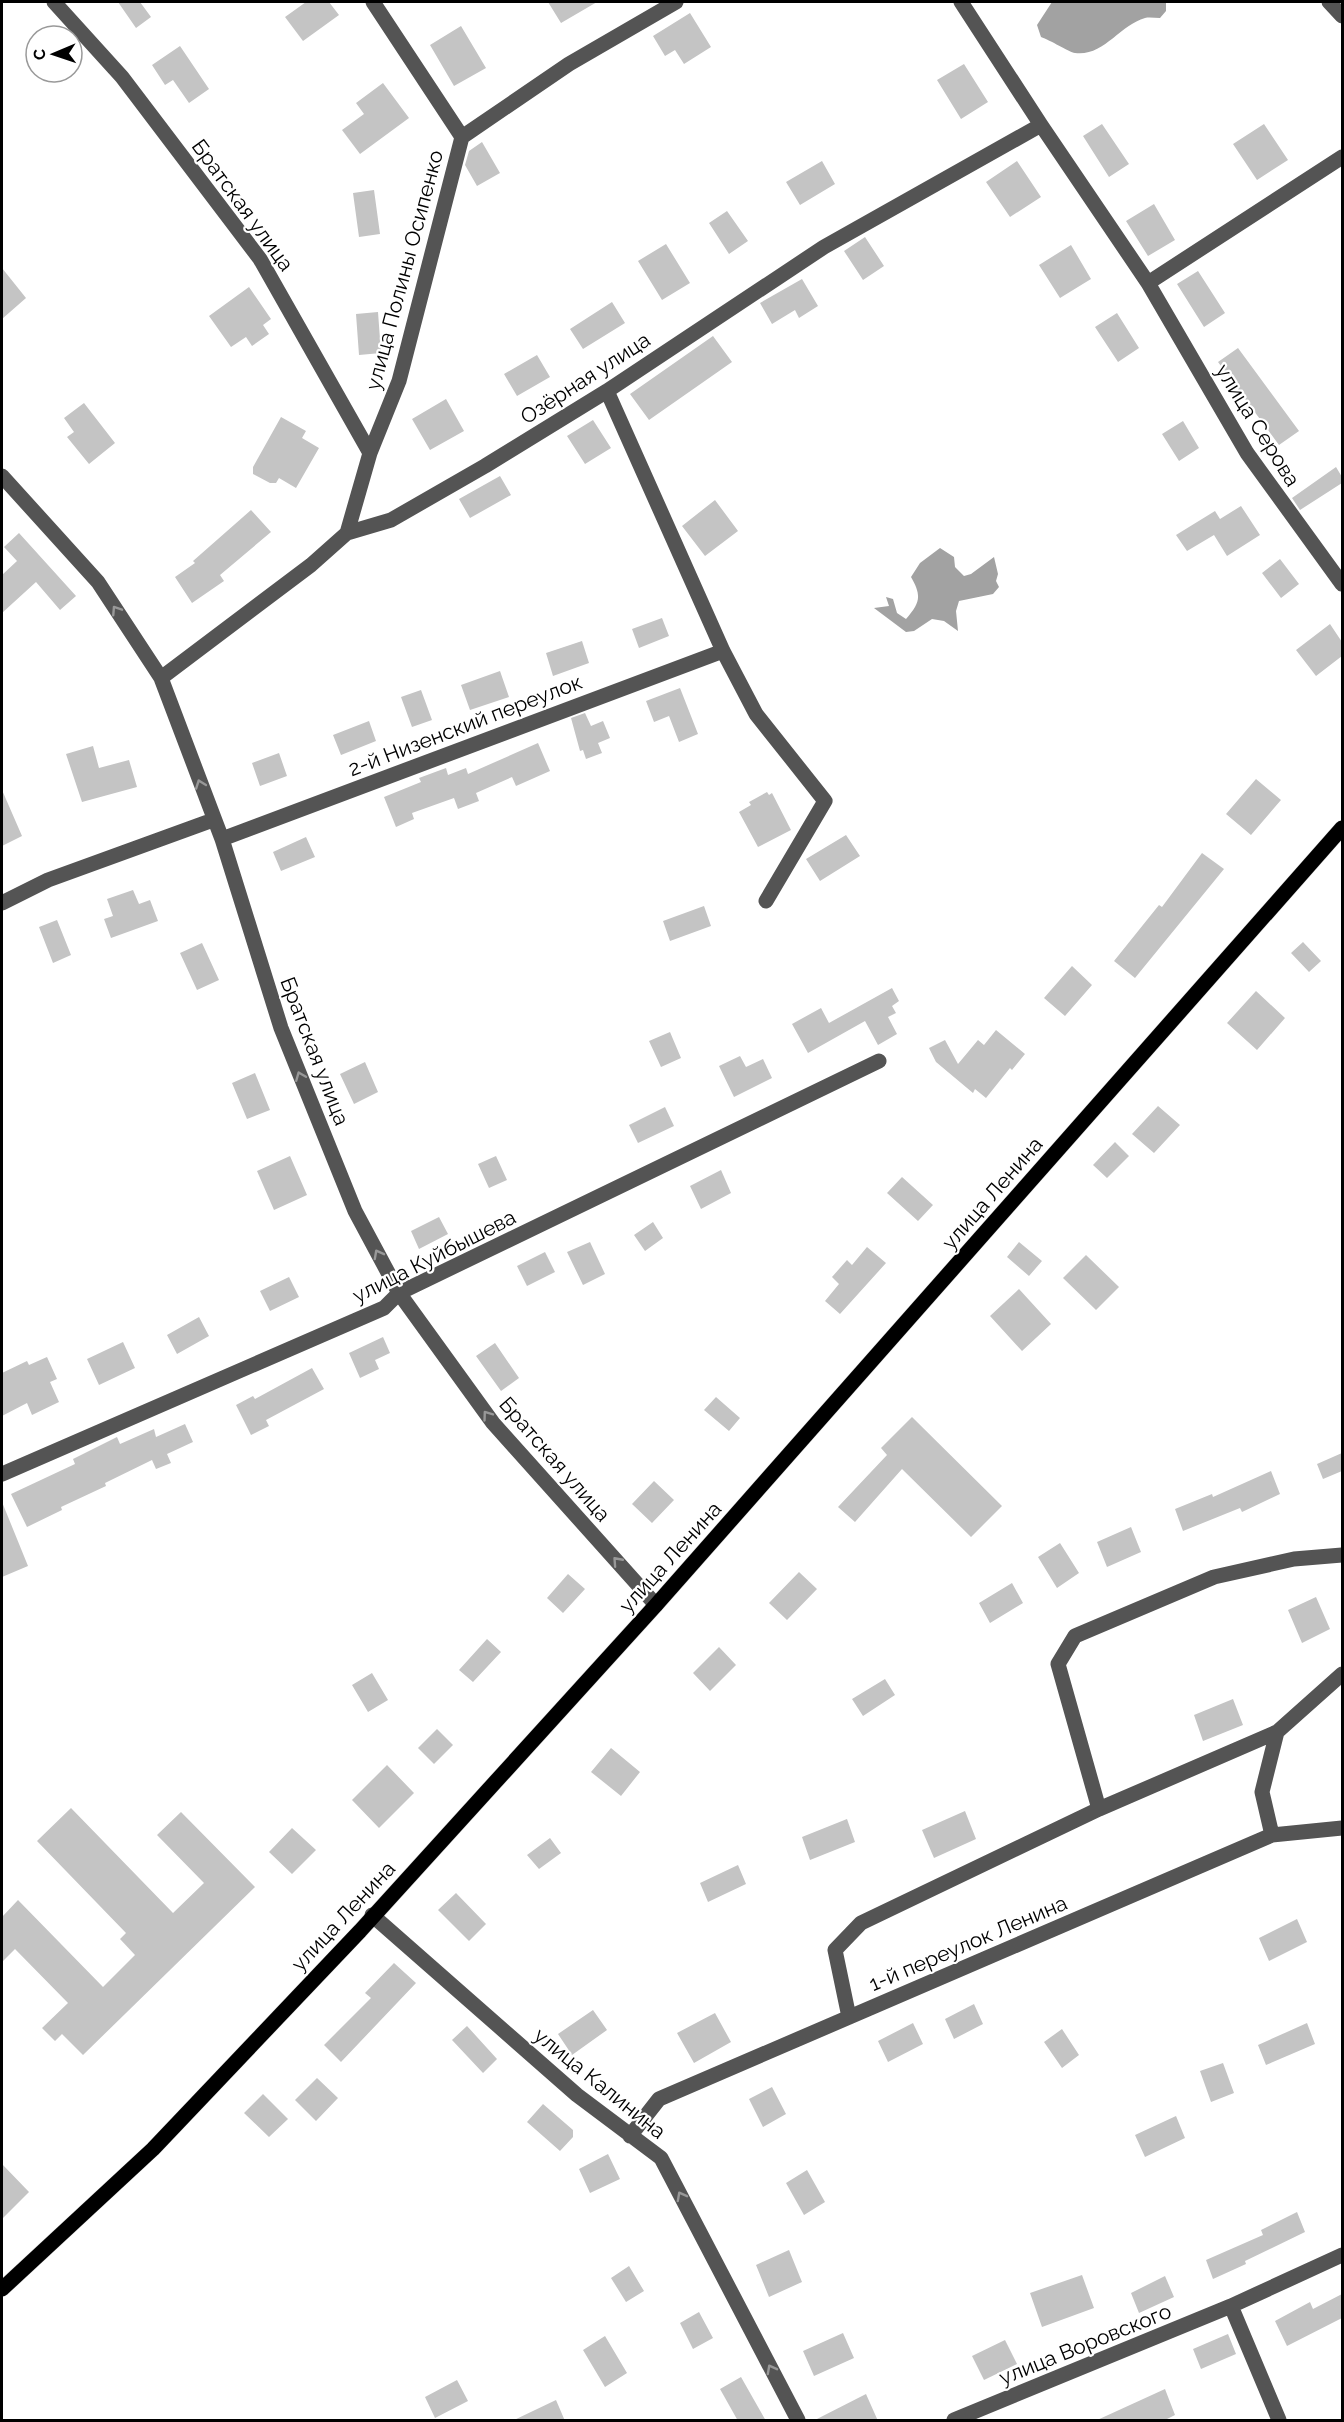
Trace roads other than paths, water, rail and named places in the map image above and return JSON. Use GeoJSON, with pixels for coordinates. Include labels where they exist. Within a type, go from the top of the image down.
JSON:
{"type":"FeatureCollection","features":[{"type":"Feature","properties":{"kind":"main road","name":"улица Ленина"},"geometry":{"type":"LineString","coordinates":[[2,2289],[153,2149],[372,1915],[656,1605],[1342,828]]}},
{"type":"Feature","properties":{"kind":"street","name":"Братская улица"},"geometry":{"type":"LineString","coordinates":[[54,2],[122,77],[260,259],[370,453]]}},
{"type":"Feature","properties":{"kind":"street","name":"улица Полины Осипенко"},"geometry":{"type":"LineString","coordinates":[[347,533],[370,453],[399,381],[462,137],[373,2]]}},
{"type":"Feature","properties":{"kind":"street"},"geometry":{"type":"LineString","coordinates":[[462,137],[569,64],[676,2]]}},
{"type":"Feature","properties":{"kind":"street","name":"улица Серова"},"geometry":{"type":"LineString","coordinates":[[961,2],[1148,282],[1247,453],[1342,584]]}},
{"type":"Feature","properties":{"kind":"street"},"geometry":{"type":"LineString","coordinates":[[1329,2],[1342,16]]}},
{"type":"Feature","properties":{"kind":"street","name":"Озёрная улица"},"geometry":{"type":"LineString","coordinates":[[161,678],[311,565],[347,533],[391,520],[485,466],[607,391],[824,247],[1041,125]]}},
{"type":"Feature","properties":{"kind":"street"},"geometry":{"type":"LineString","coordinates":[[1148,282],[1342,157]]}},
{"type":"Feature","properties":{"kind":"street"},"geometry":{"type":"LineString","coordinates":[[607,391],[723,651],[756,714],[825,801],[766,901]]}},
{"type":"Feature","properties":{"kind":"street","name":"Братская улица"},"geometry":{"type":"LineString","coordinates":[[2,476],[98,582],[161,678],[222,839],[281,1028],[355,1211],[399,1293],[493,1423],[656,1605]]}},
{"type":"Feature","properties":{"kind":"street","name":"2-й Низенский переулок"},"geometry":{"type":"LineString","coordinates":[[222,839],[723,651]]}},
{"type":"Feature","properties":{"kind":"street"},"geometry":{"type":"LineString","coordinates":[[2,903],[48,880],[213,820]]}},
{"type":"Feature","properties":{"kind":"street","name":"улица Куйбышева"},"geometry":{"type":"LineString","coordinates":[[2,1474],[384,1308],[399,1293],[879,1061]]}},
{"type":"Feature","properties":{"kind":"street"},"geometry":{"type":"LineString","coordinates":[[1099,1809],[1058,1664],[1076,1636],[1214,1577],[1294,1559],[1342,1555]]}},
{"type":"Feature","properties":{"kind":"street"},"geometry":{"type":"LineString","coordinates":[[849,2017],[835,1950],[861,1923],[1099,1809],[1277,1732],[1342,1674]]}},
{"type":"Feature","properties":{"kind":"street"},"geometry":{"type":"LineString","coordinates":[[1272,1835],[1262,1792],[1277,1732]]}},
{"type":"Feature","properties":{"kind":"street","name":"1-й переулок Ленина"},"geometry":{"type":"LineString","coordinates":[[630,2136],[659,2099],[1272,1835],[1342,1828]]}},
{"type":"Feature","properties":{"kind":"street","name":"улица Калинина"},"geometry":{"type":"LineString","coordinates":[[372,1915],[577,2095],[661,2158],[798,2421]]}},
{"type":"Feature","properties":{"kind":"street","name":"улица Воровского"},"geometry":{"type":"LineString","coordinates":[[954,2421],[1232,2306],[1342,2255]]}},
{"type":"Feature","properties":{"kind":"street"},"geometry":{"type":"LineString","coordinates":[[1232,2306],[1279,2421]]}}]}
